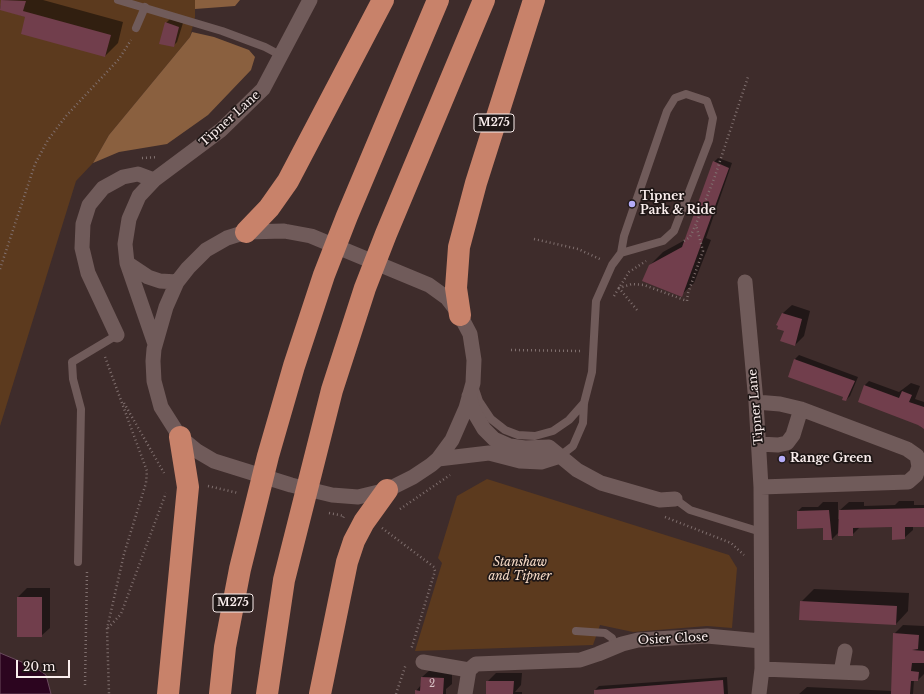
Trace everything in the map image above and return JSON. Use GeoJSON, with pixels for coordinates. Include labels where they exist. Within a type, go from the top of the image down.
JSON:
{"type":"FeatureCollection","features":[{"type":"Feature","properties":{"kind":"highway"},"geometry":{"type":"LineString","coordinates":[[246,232],[269,208],[288,181],[383,0]]}},
{"type":"Feature","properties":{"kind":"highway","name":"M275"},"geometry":{"type":"LineString","coordinates":[[220,694],[226,639],[240,569],[268,456],[294,366],[324,275],[347,216],[438,0]]}},
{"type":"Feature","properties":{"kind":"highway"},"geometry":{"type":"LineString","coordinates":[[267,694],[284,580],[332,390],[365,288],[386,234],[484,0]]}},
{"type":"Feature","properties":{"kind":"highway","name":"M275"},"geometry":{"type":"LineString","coordinates":[[460,315],[456,288],[459,247],[478,175],[534,0]]}},
{"type":"Feature","properties":{"kind":"highway"},"geometry":{"type":"LineString","coordinates":[[168,694],[188,487],[180,436]]}},
{"type":"Feature","properties":{"kind":"highway"},"geometry":{"type":"LineString","coordinates":[[320,694],[347,562],[364,522],[387,490]]}},
{"type":"Feature","properties":{"kind":"street","name":"Tipner Lane"},"geometry":{"type":"LineString","coordinates":[[155,344],[127,263],[126,244],[129,219],[139,196],[154,180],[221,130],[263,89],[310,0]]}},
{"type":"Feature","properties":{"kind":"street"},"geometry":{"type":"LineString","coordinates":[[117,335],[88,273],[82,248],[83,224],[89,205],[103,188],[123,176],[138,174],[154,180]]}},
{"type":"Feature","properties":{"kind":"street"},"geometry":{"type":"LineString","coordinates":[[284,231],[311,236],[429,285],[447,298],[460,315],[470,334],[474,360],[471,389],[466,408],[452,440],[438,459],[413,477],[387,490],[358,497],[332,495],[290,485],[214,461],[196,451],[180,436],[162,407],[154,382],[152,361],[155,344],[166,306],[177,282],[188,268],[206,250],[227,238],[246,232],[284,231]]}},
{"type":"Feature","properties":{"kind":"street"},"geometry":{"type":"LineString","coordinates":[[127,263],[148,277],[160,281],[177,282]]}},
{"type":"Feature","properties":{"kind":"street","name":"Tipner Lane"},"geometry":{"type":"LineString","coordinates":[[745,282],[756,402],[761,487],[762,669],[759,694]]}},
{"type":"Feature","properties":{"kind":"street"},"geometry":{"type":"LineString","coordinates":[[471,389],[474,412],[484,429],[494,439],[510,446],[525,448],[549,447],[577,470],[601,483],[660,500],[675,499]]}},
{"type":"Feature","properties":{"kind":"street"},"geometry":{"type":"LineString","coordinates":[[756,402],[780,404],[801,410],[907,449],[917,456],[919,467],[916,475],[908,482],[761,487]]}},
{"type":"Feature","properties":{"kind":"street"},"geometry":{"type":"LineString","coordinates":[[759,444],[778,445],[787,443],[793,435],[801,410]]}},
{"type":"Feature","properties":{"kind":"street"},"geometry":{"type":"LineString","coordinates":[[438,459],[489,453],[520,461],[541,462],[560,456]]}},
{"type":"Feature","properties":{"kind":"street","name":"Osier Close"},"geometry":{"type":"LineString","coordinates":[[423,662],[469,670],[476,664],[580,660],[638,640],[707,636],[761,641]]}},
{"type":"Feature","properties":{"kind":"street"},"geometry":{"type":"LineString","coordinates":[[841,672],[845,651]]}},
{"type":"Feature","properties":{"kind":"street"},"geometry":{"type":"LineString","coordinates":[[762,669],[862,673]]}},
{"type":"Feature","properties":{"kind":"street"},"geometry":{"type":"LineString","coordinates":[[465,694],[469,670]]}},
{"type":"Feature","properties":{"kind":"lane"},"geometry":{"type":"LineString","coordinates":[[118,0],[222,31],[265,46],[280,55]]}},
{"type":"Feature","properties":{"kind":"lane"},"geometry":{"type":"LineString","coordinates":[[136,28],[145,7]]}},
{"type":"Feature","properties":{"kind":"lane"},"geometry":{"type":"LineString","coordinates":[[560,456],[573,446],[584,423],[584,403],[592,372],[596,301],[612,265],[621,253],[624,236],[667,111],[675,98],[686,94],[707,101],[714,118],[709,140],[674,231],[663,241],[621,253]]}},
{"type":"Feature","properties":{"kind":"lane"},"geometry":{"type":"LineString","coordinates":[[78,562],[81,409],[73,379],[72,362],[117,335]]}},
{"type":"Feature","properties":{"kind":"lane"},"geometry":{"type":"LineString","coordinates":[[471,389],[491,419],[505,430],[518,435],[535,436],[553,430],[569,420],[584,403]]}},
{"type":"Feature","properties":{"kind":"lane"},"geometry":{"type":"LineString","coordinates":[[675,499],[690,510],[761,532]]}},
{"type":"Feature","properties":{"kind":"lane"},"geometry":{"type":"LineString","coordinates":[[576,631],[605,633],[612,638],[616,647]]}},
{"type":"Feature","properties":{"kind":"path"},"geometry":{"type":"LineString","coordinates":[[0,269],[35,164],[48,140],[66,116],[119,60],[136,28]]}},
{"type":"Feature","properties":{"kind":"path"},"geometry":{"type":"LineString","coordinates":[[637,310],[619,288],[632,284],[644,285],[687,301],[688,293],[703,251],[696,224]]}},
{"type":"Feature","properties":{"kind":"path"},"geometry":{"type":"LineString","coordinates":[[534,239],[578,249],[629,272]]}},
{"type":"Feature","properties":{"kind":"path"},"geometry":{"type":"LineString","coordinates":[[511,350],[593,351]]}},
{"type":"Feature","properties":{"kind":"path"},"geometry":{"type":"LineString","coordinates":[[121,397],[167,477]]}},
{"type":"Feature","properties":{"kind":"path"},"geometry":{"type":"LineString","coordinates":[[398,511],[403,506],[455,473]]}},
{"type":"Feature","properties":{"kind":"path"},"geometry":{"type":"LineString","coordinates":[[109,694],[107,629],[121,614],[168,488]]}},
{"type":"Feature","properties":{"kind":"path"},"geometry":{"type":"LineString","coordinates":[[379,533],[387,522]]}},
{"type":"Feature","properties":{"kind":"path"},"geometry":{"type":"LineString","coordinates":[[382,528],[434,566],[435,571],[410,654]]}},
{"type":"Feature","properties":{"kind":"path"},"geometry":{"type":"LineString","coordinates":[[85,685],[88,566]]}},
{"type":"Feature","properties":{"kind":"path"},"geometry":{"type":"LineString","coordinates":[[396,694],[408,659]]}},
{"type":"Feature","properties":{"kind":"green space"},"geometry":{"type":"Polygon","coordinates":[[[0,0],[195,0],[195,17],[190,37],[109,135],[93,163],[76,181],[0,426],[0,0]]]}},
{"type":"Feature","properties":{"kind":"green space","name":"Stanshaw and Tipner"},"geometry":{"type":"Polygon","coordinates":[[[487,479],[729,555],[737,568],[732,628],[707,626],[633,632],[600,625],[593,645],[415,651],[442,563],[438,558],[457,496],[487,479]]]}},
{"type":"Feature","properties":{"kind":"shaded area"},"geometry":{"type":"Polygon","coordinates":[[[195,0],[240,0],[235,6],[195,9],[195,0]]]}},
{"type":"Feature","properties":{"kind":"shaded area"},"geometry":{"type":"Polygon","coordinates":[[[192,32],[214,37],[249,50],[255,57],[251,70],[208,115],[167,144],[119,152],[93,163],[109,135],[190,37],[192,32]]]}},
{"type":"Feature","properties":{"kind":"shaded area"},"geometry":{"type":"Polygon","coordinates":[[[0,653],[36,668],[46,675],[51,694],[0,694],[0,653]]]}},
{"type":"Feature","properties":{"kind":"building"},"geometry":{"type":"Polygon","coordinates":[[[1,0],[26,1],[23,11],[111,35],[105,57],[21,34],[25,17],[0,10],[1,0]]]}},
{"type":"Feature","properties":{"kind":"building"},"geometry":{"type":"Polygon","coordinates":[[[165,22],[179,27],[174,47],[159,44],[165,22]]]}},
{"type":"Feature","properties":{"kind":"building"},"geometry":{"type":"Polygon","coordinates":[[[713,161],[729,168],[682,297],[642,281],[649,265],[682,247],[713,161]]]}},
{"type":"Feature","properties":{"kind":"building"},"geometry":{"type":"Polygon","coordinates":[[[782,313],[802,319],[795,346],[780,341],[784,331],[777,329],[778,326],[776,325],[782,313]]]}},
{"type":"Feature","properties":{"kind":"building"},"geometry":{"type":"Polygon","coordinates":[[[794,359],[855,381],[846,401],[842,400],[843,397],[788,377],[794,359]]]}},
{"type":"Feature","properties":{"kind":"building"},"geometry":{"type":"Polygon","coordinates":[[[864,385],[899,398],[902,391],[912,395],[909,402],[924,407],[924,429],[918,425],[858,402],[864,385]]]}},
{"type":"Feature","properties":{"kind":"building"},"geometry":{"type":"Polygon","coordinates":[[[924,508],[924,527],[905,527],[905,539],[892,540],[892,527],[853,528],[853,536],[838,536],[839,510],[924,508]]]}},
{"type":"Feature","properties":{"kind":"building"},"geometry":{"type":"Polygon","coordinates":[[[829,510],[832,540],[823,540],[823,528],[797,529],[797,511],[829,510]]]}},
{"type":"Feature","properties":{"kind":"building"},"geometry":{"type":"Polygon","coordinates":[[[17,597],[42,597],[42,637],[17,637],[17,597]]]}},
{"type":"Feature","properties":{"kind":"building"},"geometry":{"type":"Polygon","coordinates":[[[800,601],[897,606],[896,625],[799,620],[800,601]]]}},
{"type":"Feature","properties":{"kind":"building"},"geometry":{"type":"Polygon","coordinates":[[[893,633],[919,635],[918,649],[912,650],[924,651],[924,663],[912,663],[911,671],[919,672],[918,681],[911,681],[910,694],[891,694],[893,633]]]}},
{"type":"Feature","properties":{"kind":"building"},"geometry":{"type":"Polygon","coordinates":[[[421,677],[444,678],[443,694],[415,694],[415,690],[420,691],[421,677]]]}},
{"type":"Feature","properties":{"kind":"building"},"geometry":{"type":"Polygon","coordinates":[[[723,680],[724,694],[594,694],[594,690],[723,680]]]}},
{"type":"Feature","properties":{"kind":"building"},"geometry":{"type":"Polygon","coordinates":[[[486,681],[514,681],[513,694],[486,694],[486,681]]]}},
{"type":"Feature","properties":{"kind":"place","name":"Tipner Park & Ride"},"geometry":{"type":"Point","coordinates":[632,204]}},
{"type":"Feature","properties":{"kind":"place","name":"Range Green"},"geometry":{"type":"Point","coordinates":[782,459]}}]}
